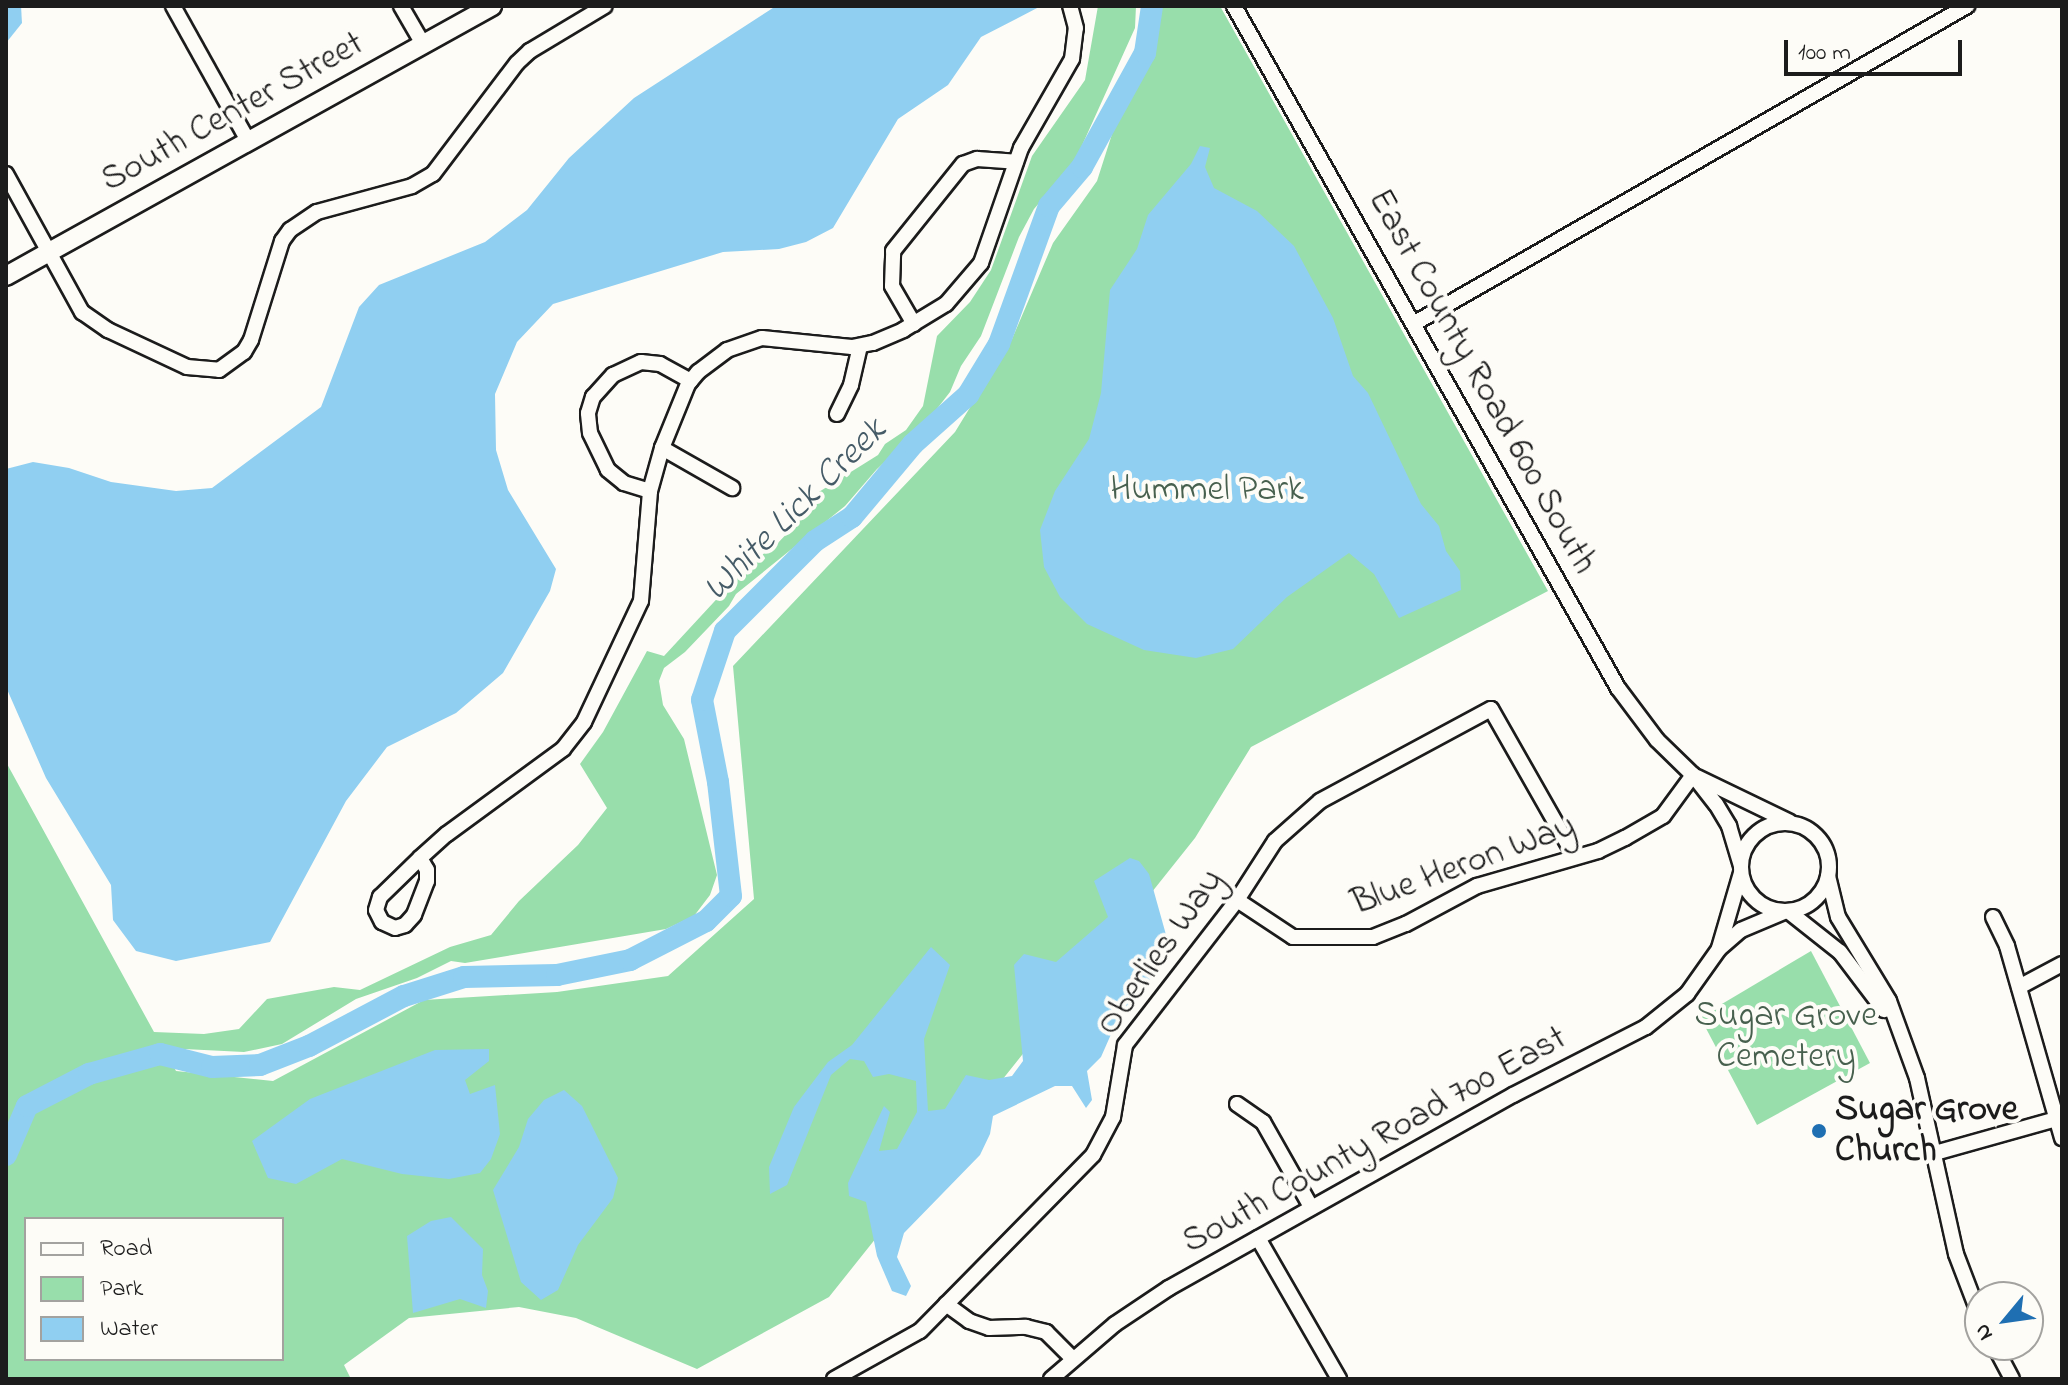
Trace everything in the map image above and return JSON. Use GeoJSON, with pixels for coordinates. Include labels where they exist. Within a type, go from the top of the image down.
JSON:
{"type":"FeatureCollection","features":[{"type":"Feature","properties":{"kind":"main road","name":"South Center Street"},"geometry":{"type":"LineString","coordinates":[[6,276],[492,6]]}},
{"type":"Feature","properties":{"kind":"street"},"geometry":{"type":"LineString","coordinates":[[173,6],[248,141]]}},
{"type":"Feature","properties":{"kind":"street"},"geometry":{"type":"LineString","coordinates":[[401,6],[423,44]]}},
{"type":"Feature","properties":{"kind":"street"},"geometry":{"type":"LineString","coordinates":[[6,174],[82,312],[95,323],[187,367],[219,370],[244,352],[251,340],[282,241],[290,230],[317,212],[412,186],[433,174],[517,63],[605,6]]}},
{"type":"Feature","properties":{"kind":"street"},"geometry":{"type":"LineString","coordinates":[[420,858],[427,870],[427,881],[414,915],[405,925],[395,928],[382,922],[376,910],[380,897],[420,858],[575,737],[641,601],[650,491],[662,448],[691,381],[727,350],[762,338],[860,346],[914,324],[946,304],[981,263],[1016,162],[1036,118],[1072,59],[1076,28],[1070,6]]}},
{"type":"Feature","properties":{"kind":"street","name":"East County Road 600 South"},"geometry":{"type":"LineString","coordinates":[[1234,6],[1618,688],[1657,740],[1693,775],[1724,816],[1741,870]]}},
{"type":"Feature","properties":{"kind":"street"},"geometry":{"type":"LineString","coordinates":[[1415,323],[1967,6]]}},
{"type":"Feature","properties":{"kind":"street"},"geometry":{"type":"LineString","coordinates":[[914,324],[892,286],[893,251],[963,164],[977,159],[1016,162]]}},
{"type":"Feature","properties":{"kind":"street"},"geometry":{"type":"LineString","coordinates":[[837,414],[851,385],[860,346]]}},
{"type":"Feature","properties":{"kind":"street"},"geometry":{"type":"LineString","coordinates":[[650,491],[624,483],[608,470],[593,442],[587,422],[593,397],[613,375],[641,362],[660,364],[691,381]]}},
{"type":"Feature","properties":{"kind":"street"},"geometry":{"type":"LineString","coordinates":[[662,448],[732,488]]}},
{"type":"Feature","properties":{"kind":"street","name":"Oberlies Way"},"geometry":{"type":"LineString","coordinates":[[834,1379],[920,1331],[1093,1155],[1113,1117],[1125,1045],[1237,900],[1275,841],[1298,817],[1320,801],[1491,709],[1575,857]]}},
{"type":"Feature","properties":{"kind":"street","name":"East County Road 600 South"},"geometry":{"type":"LineString","coordinates":[[1693,775],[1790,823]]}},
{"type":"Feature","properties":{"kind":"street","name":"Blue Heron Way"},"geometry":{"type":"LineString","coordinates":[[1237,900],[1293,937],[1373,937],[1406,924],[1477,886],[1598,851],[1663,816],[1693,775]]}},
{"type":"Feature","properties":{"kind":"street"},"geometry":{"type":"LineString","coordinates":[[1906,1049],[1880,1003],[1850,962],[1787,911],[1769,908],[1755,899],[1741,870],[1743,851],[1756,833],[1776,823],[1790,823],[1812,831],[1823,844],[1829,860],[1828,876],[1838,917],[1889,1001],[1917,1078],[1956,1254],[1966,1281]]}},
{"type":"Feature","properties":{"kind":"street","name":"South County Road 700 East"},"geometry":{"type":"LineString","coordinates":[[1719,949],[1741,870]]}},
{"type":"Feature","properties":{"kind":"street"},"geometry":{"type":"LineString","coordinates":[[1787,911],[1816,898],[1828,876]]}},
{"type":"Feature","properties":{"kind":"street","name":"South County Road 700 East"},"geometry":{"type":"LineString","coordinates":[[1051,1379],[1072,1358],[1144,1303],[1311,1207],[1646,1027],[1687,994],[1719,949],[1756,922],[1787,911]]}},
{"type":"Feature","properties":{"kind":"street"},"geometry":{"type":"LineString","coordinates":[[1993,917],[2007,946],[2062,1138]]}},
{"type":"Feature","properties":{"kind":"street"},"geometry":{"type":"LineString","coordinates":[[2019,987],[2062,964]]}},
{"type":"Feature","properties":{"kind":"street"},"geometry":{"type":"LineString","coordinates":[[1237,1104],[1263,1122],[1311,1207]]}},
{"type":"Feature","properties":{"kind":"street"},"geometry":{"type":"LineString","coordinates":[[1935,1153],[2056,1119]]}},
{"type":"Feature","properties":{"kind":"street"},"geometry":{"type":"LineString","coordinates":[[1258,1238],[1339,1379]]}},
{"type":"Feature","properties":{"kind":"street"},"geometry":{"type":"LineString","coordinates":[[946,1304],[969,1321],[989,1328],[1026,1327],[1046,1332],[1072,1358]]}},
{"type":"Feature","properties":{"kind":"street"},"geometry":{"type":"LineString","coordinates":[[2002,1361],[2012,1379]]}},
{"type":"Feature","properties":{"kind":"green space","name":"Hummel Park"},"geometry":{"type":"Polygon","coordinates":[[[1098,6],[1136,6],[1135,28],[1075,161],[1034,209],[1019,237],[981,336],[961,366],[950,392],[922,428],[877,469],[845,506],[736,594],[729,606],[685,652],[664,668],[659,681],[663,705],[684,739],[717,875],[710,895],[694,916],[666,929],[465,963],[451,961],[417,978],[356,999],[282,1044],[244,1052],[164,1048],[176,1071],[273,1081],[424,1000],[557,992],[668,976],[754,899],[733,666],[955,432],[1012,339],[1053,243],[1097,181],[1153,6],[1220,6],[1548,591],[1251,747],[1195,838],[829,1297],[697,1369],[576,1318],[519,1307],[409,1318],[344,1365],[351,1379],[6,1379],[6,762],[154,1032],[204,1034],[239,1029],[267,999],[334,987],[360,990],[450,947],[491,935],[519,901],[578,845],[607,808],[580,764],[603,732],[647,651],[664,656],[750,563],[775,546],[796,524],[814,495],[878,455],[885,444],[906,430],[923,406],[937,336],[970,302],[991,270],[1032,156],[1085,80],[1098,6]]]}},
{"type":"Feature","properties":{"kind":"green space","name":"Sugar Grove Cemetery"},"geometry":{"type":"Polygon","coordinates":[[[1811,951],[1870,1063],[1757,1125],[1700,1017],[1811,951]]]}},
{"type":"Feature","properties":{"kind":"water"},"geometry":{"type":"Polygon","coordinates":[[[6,6],[21,6],[22,23],[6,43],[6,6]]]}},
{"type":"Feature","properties":{"kind":"water"},"geometry":{"type":"Polygon","coordinates":[[[776,6],[1041,6],[981,37],[948,85],[898,119],[833,228],[806,242],[779,249],[723,252],[553,304],[517,342],[495,394],[496,450],[508,490],[556,569],[550,591],[503,673],[456,713],[387,747],[346,801],[270,942],[176,961],[136,951],[113,920],[111,885],[46,778],[6,687],[6,469],[33,462],[69,468],[111,482],[176,491],[212,488],[321,407],[359,307],[379,285],[485,242],[527,210],[569,158],[634,98],[776,6]]]}},
{"type":"Feature","properties":{"kind":"water"},"geometry":{"type":"Polygon","coordinates":[[[1200,146],[1210,148],[1205,167],[1214,188],[1257,211],[1294,246],[1333,318],[1353,376],[1368,393],[1421,504],[1439,526],[1446,551],[1460,571],[1461,590],[1399,618],[1374,574],[1349,553],[1287,597],[1233,649],[1196,658],[1144,650],[1087,624],[1060,597],[1044,567],[1040,530],[1055,491],[1089,439],[1101,393],[1110,290],[1137,249],[1148,215],[1191,164],[1200,146]]]}},
{"type":"Feature","properties":{"kind":"water"},"geometry":{"type":"Polygon","coordinates":[[[1130,858],[1139,861],[1149,874],[1170,949],[1140,995],[1116,1023],[1101,1057],[1087,1071],[1092,1100],[1086,1108],[1072,1086],[1055,1086],[993,1116],[990,1134],[980,1155],[904,1233],[897,1257],[911,1286],[906,1296],[892,1291],[877,1256],[866,1202],[849,1196],[848,1183],[884,1106],[890,1112],[879,1151],[897,1149],[917,1112],[916,1081],[889,1074],[873,1077],[864,1061],[850,1059],[831,1075],[787,1185],[770,1194],[769,1167],[794,1107],[828,1062],[852,1045],[931,947],[950,965],[924,1039],[928,1111],[945,1109],[966,1075],[989,1080],[1012,1076],[1023,1061],[1014,965],[1024,954],[1056,962],[1108,917],[1094,881],[1130,858]]]}},
{"type":"Feature","properties":{"kind":"water"},"geometry":{"type":"Polygon","coordinates":[[[489,1049],[489,1061],[465,1080],[470,1094],[495,1085],[500,1134],[491,1159],[480,1173],[449,1179],[402,1174],[342,1159],[296,1184],[268,1178],[252,1141],[310,1099],[435,1050],[489,1049]]]}},
{"type":"Feature","properties":{"kind":"water"},"geometry":{"type":"Polygon","coordinates":[[[564,1090],[582,1106],[618,1178],[613,1198],[578,1245],[558,1290],[541,1300],[521,1282],[493,1190],[519,1147],[528,1119],[544,1100],[564,1090]]]}},
{"type":"Feature","properties":{"kind":"water"},"geometry":{"type":"Polygon","coordinates":[[[451,1217],[483,1249],[482,1275],[488,1291],[486,1308],[460,1299],[413,1313],[407,1236],[431,1221],[451,1217]]]}},
{"type":"Feature","properties":{"kind":"waterway","name":"White Lick Creek"},"geometry":{"type":"LineString","coordinates":[[6,1155],[27,1106],[89,1074],[160,1054],[212,1067],[260,1065],[309,1046],[404,996],[464,977],[557,975],[630,960],[706,921],[731,896],[718,782],[702,700],[725,631],[815,541],[852,517],[913,444],[968,395],[999,344],[1049,206],[1082,167],[1145,53],[1152,6]]}},
{"type":"Feature","properties":{"kind":"place","name":"Sugar Grove Church"},"geometry":{"type":"Point","coordinates":[1819,1131]}}]}
